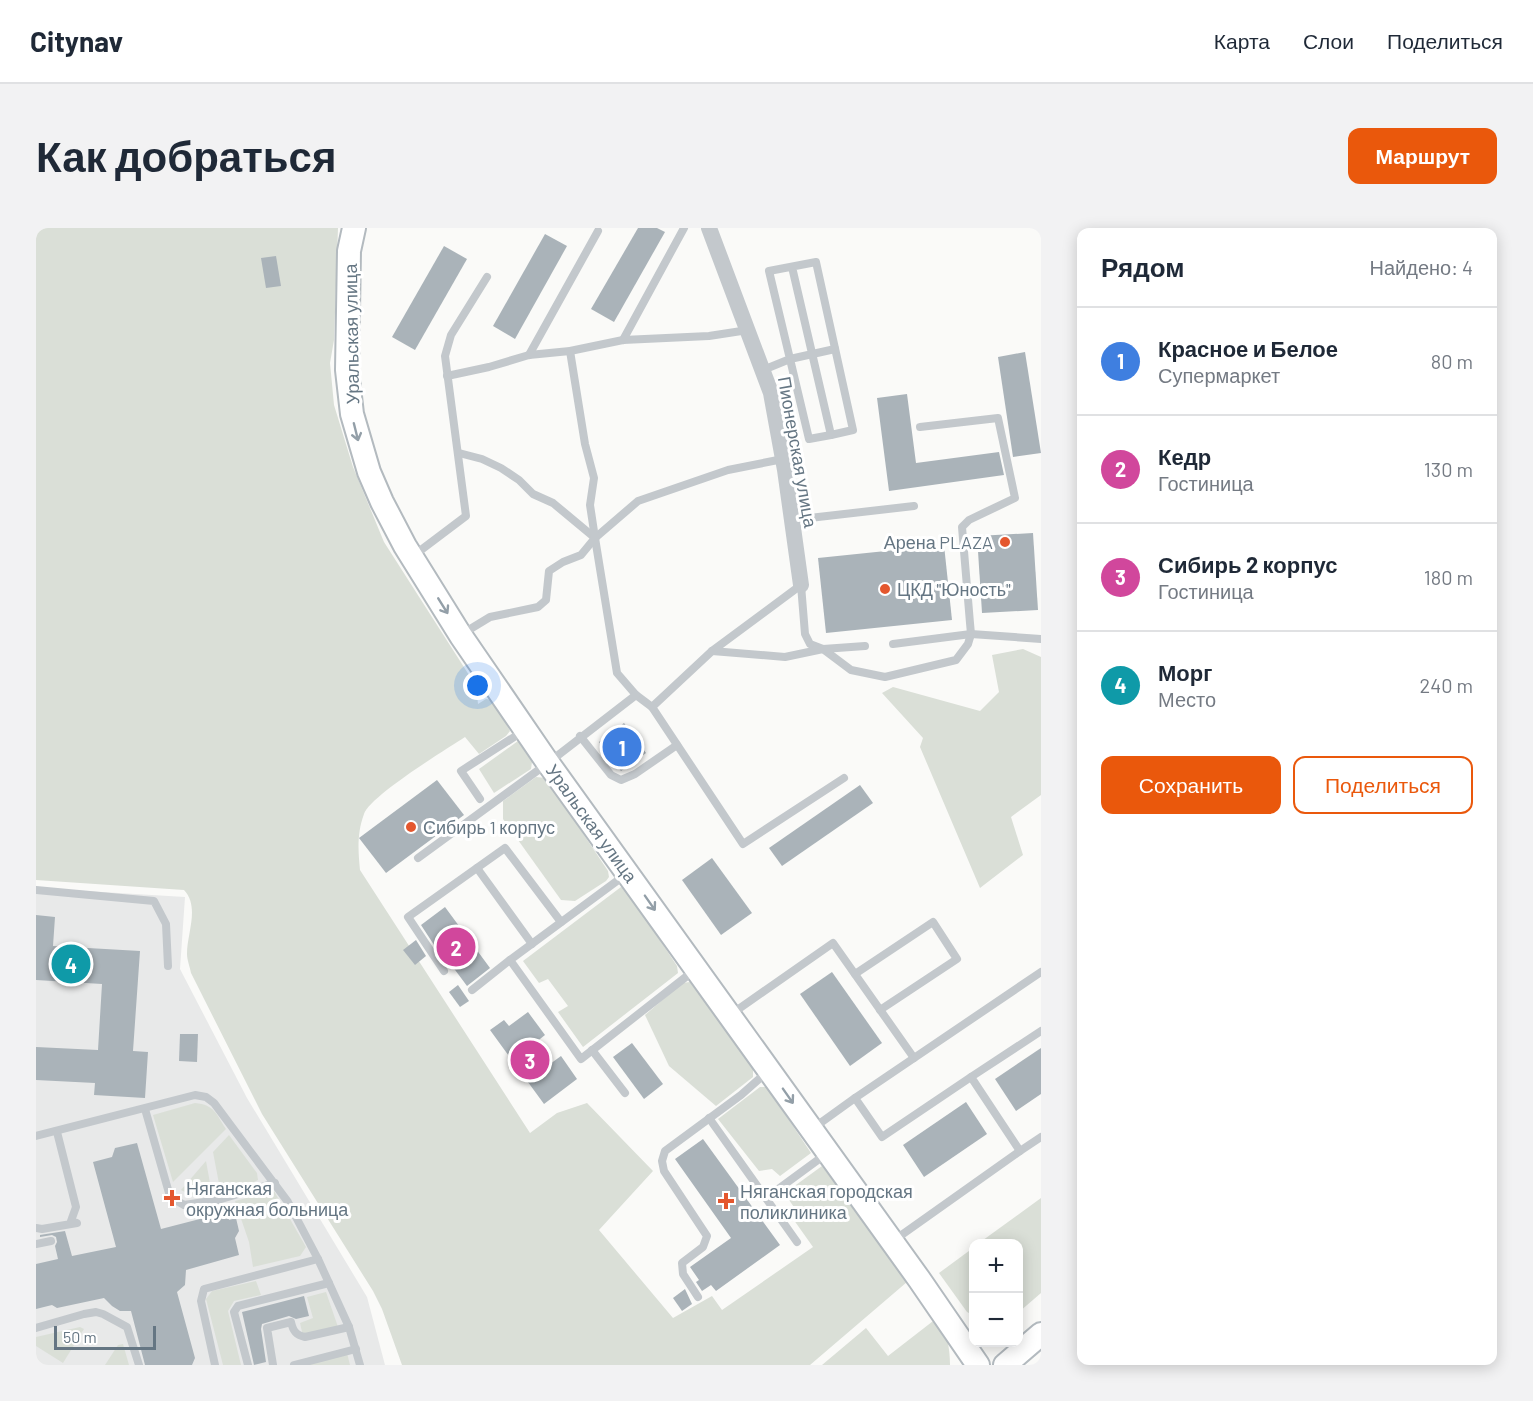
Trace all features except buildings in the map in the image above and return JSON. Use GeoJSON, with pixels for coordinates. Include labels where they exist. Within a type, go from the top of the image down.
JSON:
{"type":"FeatureCollection","features":[{"type":"Feature","properties":{"kind":"street","name":"Уральская улица"},"geometry":{"type":"LineString","coordinates":[[354,228],[350,251],[347,358],[352,414],[359,442],[382,502],[412,557],[461,635],[548,763],[978,1365]]}},
{"type":"Feature","properties":{"kind":"street","name":"Пионерская улица"},"geometry":{"type":"LineString","coordinates":[[710,228],[771,393],[801,585]]}},
{"type":"Feature","properties":{"kind":"street"},"geometry":{"type":"LineString","coordinates":[[1005,1365],[1041,1334]]}},
{"type":"Feature","properties":{"kind":"lane"},"geometry":{"type":"LineString","coordinates":[[623,340],[684,228]]}},
{"type":"Feature","properties":{"kind":"lane"},"geometry":{"type":"LineString","coordinates":[[529,355],[598,231]]}},
{"type":"Feature","properties":{"kind":"lane"},"geometry":{"type":"LineString","coordinates":[[816,262],[853,430],[809,439],[769,271],[792,267],[816,262]]}},
{"type":"Feature","properties":{"kind":"lane"},"geometry":{"type":"LineString","coordinates":[[792,267],[831,435]]}},
{"type":"Feature","properties":{"kind":"lane"},"geometry":{"type":"LineString","coordinates":[[412,557],[466,516],[445,356],[451,335],[487,277]]}},
{"type":"Feature","properties":{"kind":"lane"},"geometry":{"type":"LineString","coordinates":[[447,376],[529,355],[570,351],[623,340],[709,336],[749,330]]}},
{"type":"Feature","properties":{"kind":"lane"},"geometry":{"type":"LineString","coordinates":[[763,370],[790,359],[835,349]]}},
{"type":"Feature","properties":{"kind":"lane"},"geometry":{"type":"LineString","coordinates":[[570,351],[585,444],[594,478],[590,505],[617,673],[636,695],[652,707],[743,844],[844,778]]}},
{"type":"Feature","properties":{"kind":"lane"},"geometry":{"type":"LineString","coordinates":[[801,585],[805,634],[810,644],[823,649],[851,670],[885,677],[956,660],[968,644],[971,634],[962,528],[969,520],[1015,498],[998,418],[920,427]]}},
{"type":"Feature","properties":{"kind":"lane"},"geometry":{"type":"LineString","coordinates":[[459,453],[482,459],[501,468],[519,480],[533,494],[553,503],[595,538]]}},
{"type":"Feature","properties":{"kind":"lane"},"geometry":{"type":"LineString","coordinates":[[461,635],[490,617],[538,607],[546,600],[549,571],[581,555],[595,538],[638,501],[728,470],[783,459]]}},
{"type":"Feature","properties":{"kind":"lane"},"geometry":{"type":"LineString","coordinates":[[792,520],[914,506]]}},
{"type":"Feature","properties":{"kind":"lane"},"geometry":{"type":"LineString","coordinates":[[652,707],[712,651],[801,585]]}},
{"type":"Feature","properties":{"kind":"lane"},"geometry":{"type":"LineString","coordinates":[[893,644],[971,634],[1041,639]]}},
{"type":"Feature","properties":{"kind":"lane"},"geometry":{"type":"LineString","coordinates":[[712,651],[785,657],[823,649],[865,646]]}},
{"type":"Feature","properties":{"kind":"lane"},"geometry":{"type":"LineString","coordinates":[[418,858],[636,695]]}},
{"type":"Feature","properties":{"kind":"lane"},"geometry":{"type":"LineString","coordinates":[[480,799],[461,771],[526,730]]}},
{"type":"Feature","properties":{"kind":"lane"},"geometry":{"type":"LineString","coordinates":[[580,736],[591,747],[610,775],[621,780],[635,774],[677,745]]}},
{"type":"Feature","properties":{"kind":"lane"},"geometry":{"type":"LineString","coordinates":[[444,971],[408,917],[505,848],[561,922]]}},
{"type":"Feature","properties":{"kind":"lane"},"geometry":{"type":"LineString","coordinates":[[477,868],[532,944]]}},
{"type":"Feature","properties":{"kind":"lane"},"geometry":{"type":"LineString","coordinates":[[472,990],[628,873]]}},
{"type":"Feature","properties":{"kind":"lane"},"geometry":{"type":"LineString","coordinates":[[36,890],[154,902],[166,924],[168,966]]}},
{"type":"Feature","properties":{"kind":"lane"},"geometry":{"type":"LineString","coordinates":[[855,974],[933,922],[957,959],[880,1010]]}},
{"type":"Feature","properties":{"kind":"lane"},"geometry":{"type":"LineString","coordinates":[[730,1015],[833,943],[914,1058]]}},
{"type":"Feature","properties":{"kind":"lane"},"geometry":{"type":"LineString","coordinates":[[510,960],[581,1059],[697,969]]}},
{"type":"Feature","properties":{"kind":"lane"},"geometry":{"type":"LineString","coordinates":[[811,1130],[1041,972]]}},
{"type":"Feature","properties":{"kind":"lane"},"geometry":{"type":"LineString","coordinates":[[855,1098],[882,1137],[1041,1031]]}},
{"type":"Feature","properties":{"kind":"lane"},"geometry":{"type":"LineString","coordinates":[[592,1050],[625,1093]]}},
{"type":"Feature","properties":{"kind":"lane"},"geometry":{"type":"LineString","coordinates":[[698,1297],[683,1274],[682,1263],[703,1247],[707,1236],[664,1171],[662,1161],[665,1151],[741,1095],[769,1070]]}},
{"type":"Feature","properties":{"kind":"lane"},"geometry":{"type":"LineString","coordinates":[[971,1077],[1020,1151]]}},
{"type":"Feature","properties":{"kind":"lane"},"geometry":{"type":"LineString","coordinates":[[36,1136],[195,1095],[206,1097],[214,1103],[288,1202],[318,1259],[349,1327],[360,1365]]}},
{"type":"Feature","properties":{"kind":"lane"},"geometry":{"type":"LineString","coordinates":[[145,1109],[169,1193],[172,1198],[184,1205],[218,1200],[275,1183]]}},
{"type":"Feature","properties":{"kind":"lane"},"geometry":{"type":"LineString","coordinates":[[709,1118],[797,1242]]}},
{"type":"Feature","properties":{"kind":"lane"},"geometry":{"type":"LineString","coordinates":[[36,1228],[77,1223],[71,1221],[76,1207],[57,1132]]}},
{"type":"Feature","properties":{"kind":"lane"},"geometry":{"type":"LineString","coordinates":[[892,1242],[1041,1137]]}},
{"type":"Feature","properties":{"kind":"lane"},"geometry":{"type":"LineString","coordinates":[[766,1198],[828,1153]]}},
{"type":"Feature","properties":{"kind":"lane"},"geometry":{"type":"LineString","coordinates":[[36,1245],[51,1241]]}},
{"type":"Feature","properties":{"kind":"lane"},"geometry":{"type":"LineString","coordinates":[[215,1365],[201,1301],[204,1289],[318,1259]]}},
{"type":"Feature","properties":{"kind":"lane"},"geometry":{"type":"LineString","coordinates":[[248,1365],[234,1312],[238,1306],[329,1283]]}},
{"type":"Feature","properties":{"kind":"lane"},"geometry":{"type":"LineString","coordinates":[[36,1328],[84,1314],[103,1314],[128,1328],[139,1365]]}},
{"type":"Feature","properties":{"kind":"lane"},"geometry":{"type":"LineString","coordinates":[[273,1365],[267,1328],[291,1322],[298,1336],[305,1337],[349,1327]]}},
{"type":"Feature","properties":{"kind":"lane"},"geometry":{"type":"LineString","coordinates":[[294,1365],[356,1349]]}},
{"type":"Feature","properties":{"kind":"shaded area"},"geometry":{"type":"Polygon","coordinates":[[[36,228],[338,228],[334,340],[330,363],[334,405],[353,467],[384,542],[476,686],[478,704],[486,699],[492,700],[510,731],[479,754],[465,737],[409,774],[369,806],[360,828],[360,870],[530,1133],[557,1113],[587,1103],[653,1171],[599,1230],[673,1318],[712,1296],[722,1310],[813,1247],[791,1216],[796,1210],[789,1200],[792,1195],[789,1190],[822,1166],[907,1282],[810,1365],[402,1365],[382,1309],[373,1291],[262,1114],[191,973],[187,954],[192,912],[189,897],[184,890],[36,880],[36,228]]]}},
{"type":"Feature","properties":{"kind":"shaded area"},"geometry":{"type":"Polygon","coordinates":[[[1023,649],[1041,657],[1041,795],[1011,817],[1023,855],[980,888],[920,747],[923,738],[882,693],[893,687],[980,711],[999,692],[992,655],[1023,649]]]}},
{"type":"Feature","properties":{"kind":"shaded area"},"geometry":{"type":"Polygon","coordinates":[[[518,741],[532,762],[531,769],[494,793],[479,769],[518,741]]]}},
{"type":"Feature","properties":{"kind":"shaded area"},"geometry":{"type":"Polygon","coordinates":[[[536,777],[546,778],[608,871],[609,877],[606,881],[575,901],[561,900],[503,819],[503,801],[536,777]]]}},
{"type":"Feature","properties":{"kind":"shaded area"},"geometry":{"type":"Polygon","coordinates":[[[621,887],[627,890],[677,966],[678,973],[583,1047],[558,1012],[568,1006],[548,979],[539,983],[523,961],[621,887]]]}},
{"type":"Feature","properties":{"kind":"shaded area","name":"Няганская окружная больница"},"geometry":{"type":"Polygon","coordinates":[[[36,888],[185,897],[180,969],[247,1098],[367,1297],[385,1365],[36,1365],[36,888]]]}},
{"type":"Feature","properties":{"kind":"shaded area"},"geometry":{"type":"Polygon","coordinates":[[[690,982],[753,1068],[753,1077],[716,1106],[669,1066],[645,1015],[682,983],[690,982]]]}},
{"type":"Feature","properties":{"kind":"shaded area"},"geometry":{"type":"Polygon","coordinates":[[[760,1087],[767,1087],[811,1153],[780,1176],[772,1169],[759,1171],[718,1119],[760,1087]]]}},
{"type":"Feature","properties":{"kind":"shaded area"},"geometry":{"type":"Polygon","coordinates":[[[195,1103],[211,1108],[226,1129],[173,1182],[153,1115],[195,1103]]]}},
{"type":"Feature","properties":{"kind":"shaded area"},"geometry":{"type":"Polygon","coordinates":[[[229,1135],[257,1173],[258,1180],[250,1184],[220,1189],[213,1152],[229,1135]]]}},
{"type":"Feature","properties":{"kind":"shaded area"},"geometry":{"type":"Polygon","coordinates":[[[206,1161],[212,1194],[191,1195],[181,1190],[206,1161]]]}},
{"type":"Feature","properties":{"kind":"shaded area"},"geometry":{"type":"Polygon","coordinates":[[[274,1191],[306,1247],[300,1256],[253,1267],[249,1242],[235,1201],[274,1191]]]}},
{"type":"Feature","properties":{"kind":"shaded area"},"geometry":{"type":"Polygon","coordinates":[[[1041,1198],[1041,1293],[1023,1309],[1023,1239],[985,1239],[1041,1198]]]}},
{"type":"Feature","properties":{"kind":"shaded area"},"geometry":{"type":"Polygon","coordinates":[[[969,1251],[969,1313],[967,1312],[939,1273],[969,1251]]]}},
{"type":"Feature","properties":{"kind":"shaded area"},"geometry":{"type":"Polygon","coordinates":[[[256,1281],[261,1295],[234,1301],[228,1311],[241,1365],[223,1365],[206,1299],[212,1291],[256,1281]]]}},
{"type":"Feature","properties":{"kind":"shaded area"},"geometry":{"type":"Polygon","coordinates":[[[326,1292],[338,1327],[303,1336],[300,1323],[313,1318],[307,1297],[326,1292]]]}},
{"type":"Feature","properties":{"kind":"shaded area"},"geometry":{"type":"Polygon","coordinates":[[[937,1318],[947,1340],[950,1365],[822,1365],[866,1328],[888,1356],[937,1318]]]}},
{"type":"Feature","properties":{"kind":"shaded area"},"geometry":{"type":"Polygon","coordinates":[[[80,1327],[84,1329],[63,1363],[36,1346],[36,1337],[80,1327]]]}},
{"type":"Feature","properties":{"kind":"shaded area"},"geometry":{"type":"Polygon","coordinates":[[[123,1344],[129,1365],[105,1365],[118,1345],[123,1344]]]}},
{"type":"Feature","properties":{"kind":"shaded area"},"geometry":{"type":"Polygon","coordinates":[[[347,1353],[350,1365],[303,1365],[347,1353]]]}},
{"type":"Feature","properties":{"kind":"place","name":"Арена PLAZA"},"geometry":{"type":"Point","coordinates":[1005,542]}},
{"type":"Feature","properties":{"kind":"place","name":"ЦКД \"Юность\""},"geometry":{"type":"Point","coordinates":[885,589]}},
{"type":"Feature","properties":{"kind":"place","name":"Красное и Белое"},"geometry":{"type":"Point","coordinates":[622,747]}},
{"type":"Feature","properties":{"kind":"place","name":"Сибирь 1 корпус"},"geometry":{"type":"Point","coordinates":[411,827]}},
{"type":"Feature","properties":{"kind":"place","name":"Кедр"},"geometry":{"type":"Point","coordinates":[456,947]}},
{"type":"Feature","properties":{"kind":"place","name":"Морг"},"geometry":{"type":"Point","coordinates":[71,964]}},
{"type":"Feature","properties":{"kind":"place","name":"Сибирь 2 корпус"},"geometry":{"type":"Point","coordinates":[530,1060]}},
{"type":"Feature","properties":{"kind":"place","name":"Няганская окружная больница"},"geometry":{"type":"Point","coordinates":[172,1198]}},
{"type":"Feature","properties":{"kind":"place","name":"Няганская городская поликлиника"},"geometry":{"type":"Point","coordinates":[726,1201]}}]}
